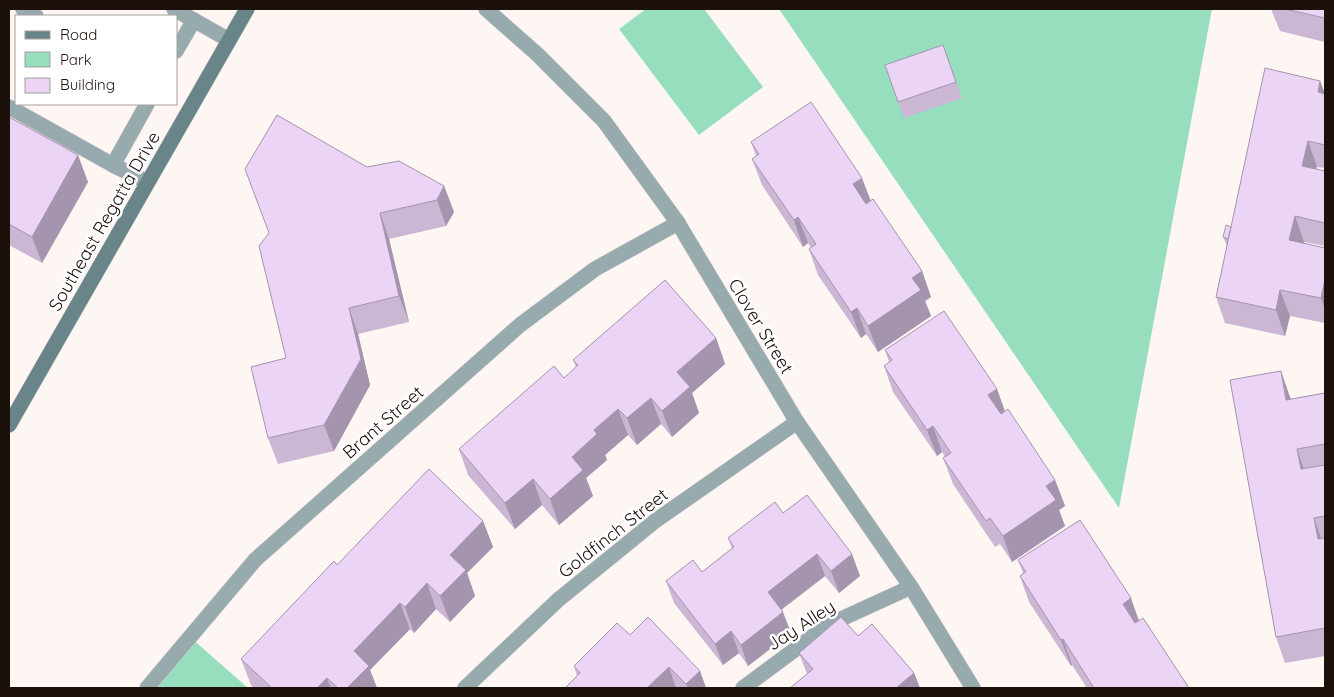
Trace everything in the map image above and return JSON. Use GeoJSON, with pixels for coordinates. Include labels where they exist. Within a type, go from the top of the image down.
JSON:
{"type":"FeatureCollection","features":[{"type":"Feature","properties":{"kind":"main road","name":"Southeast Regatta Drive"},"geometry":{"type":"LineString","coordinates":[[9,425],[247,9]]}},
{"type":"Feature","properties":{"kind":"street"},"geometry":{"type":"LineString","coordinates":[[23,9],[34,15]]}},
{"type":"Feature","properties":{"kind":"street"},"geometry":{"type":"LineString","coordinates":[[174,9],[229,40]]}},
{"type":"Feature","properties":{"kind":"street","name":"Clover Street"},"geometry":{"type":"LineString","coordinates":[[486,9],[537,54],[604,121],[678,223],[797,422],[912,587],[973,688]]}},
{"type":"Feature","properties":{"kind":"street"},"geometry":{"type":"LineString","coordinates":[[178,48],[194,20]]}},
{"type":"Feature","properties":{"kind":"street"},"geometry":{"type":"LineString","coordinates":[[113,165],[146,105]]}},
{"type":"Feature","properties":{"kind":"street"},"geometry":{"type":"LineString","coordinates":[[9,107],[147,182]]}},
{"type":"Feature","properties":{"kind":"street","name":"Brant Street"},"geometry":{"type":"LineString","coordinates":[[147,688],[255,560],[520,326],[595,270],[678,223]]}},
{"type":"Feature","properties":{"kind":"street","name":"Goldfinch Street"},"geometry":{"type":"LineString","coordinates":[[464,688],[558,600],[640,533],[797,422]]}},
{"type":"Feature","properties":{"kind":"street","name":"Jay Alley"},"geometry":{"type":"LineString","coordinates":[[743,688],[828,625],[912,587]]}},
{"type":"Feature","properties":{"kind":"green space"},"geometry":{"type":"Polygon","coordinates":[[[646,9],[704,9],[763,87],[699,135],[619,29],[646,9]]]}},
{"type":"Feature","properties":{"kind":"green space"},"geometry":{"type":"Polygon","coordinates":[[[779,9],[1212,9],[1119,508],[779,9]]]}},
{"type":"Feature","properties":{"kind":"green space"},"geometry":{"type":"Polygon","coordinates":[[[190,637],[248,688],[147,688],[190,637]]]}},
{"type":"Feature","properties":{"kind":"building"},"geometry":{"type":"Polygon","coordinates":[[[1285,9],[1325,9],[1325,18],[1285,9]]]}},
{"type":"Feature","properties":{"kind":"building"},"geometry":{"type":"Polygon","coordinates":[[[943,45],[956,82],[898,102],[885,65],[943,45]]]}},
{"type":"Feature","properties":{"kind":"building"},"geometry":{"type":"Polygon","coordinates":[[[1265,68],[1320,81],[1318,92],[1325,94],[1325,145],[1308,141],[1302,166],[1325,171],[1325,223],[1295,216],[1289,240],[1325,248],[1325,279],[1321,298],[1280,290],[1276,310],[1216,297],[1265,68]]]}},
{"type":"Feature","properties":{"kind":"building"},"geometry":{"type":"Polygon","coordinates":[[[811,102],[862,178],[853,184],[866,204],[873,199],[922,271],[912,278],[921,290],[868,326],[857,308],[851,312],[809,249],[816,244],[798,217],[794,220],[752,159],[759,154],[751,142],[811,102]]]}},
{"type":"Feature","properties":{"kind":"building"},"geometry":{"type":"Polygon","coordinates":[[[277,115],[367,167],[399,161],[444,186],[437,200],[380,213],[399,296],[349,308],[361,359],[324,425],[268,438],[251,367],[286,358],[259,246],[269,233],[245,169],[277,115]]]}},
{"type":"Feature","properties":{"kind":"building"},"geometry":{"type":"Polygon","coordinates":[[[9,117],[78,155],[32,237],[9,224],[9,117]]]}},
{"type":"Feature","properties":{"kind":"building"},"geometry":{"type":"Polygon","coordinates":[[[1226,225],[1231,227],[1228,239],[1223,237],[1226,225]]]}},
{"type":"Feature","properties":{"kind":"building"},"geometry":{"type":"Polygon","coordinates":[[[665,280],[716,338],[677,372],[690,387],[662,411],[651,398],[627,418],[618,409],[594,430],[597,434],[572,457],[583,470],[550,499],[533,479],[505,503],[459,449],[554,366],[564,378],[578,365],[573,360],[665,280]]]}},
{"type":"Feature","properties":{"kind":"building"},"geometry":{"type":"Polygon","coordinates":[[[944,311],[997,389],[988,395],[1001,414],[1008,409],[1055,480],[1046,486],[1056,500],[1003,536],[990,518],[986,521],[943,458],[951,453],[933,426],[927,430],[884,366],[892,360],[885,350],[944,311]]]}},
{"type":"Feature","properties":{"kind":"building"},"geometry":{"type":"Polygon","coordinates":[[[1281,371],[1286,400],[1325,393],[1325,444],[1297,449],[1301,469],[1325,465],[1325,516],[1314,518],[1318,539],[1325,538],[1325,628],[1276,637],[1230,380],[1281,371]]]}},
{"type":"Feature","properties":{"kind":"building"},"geometry":{"type":"Polygon","coordinates":[[[429,469],[483,521],[450,555],[466,570],[440,596],[427,583],[405,607],[400,603],[354,651],[369,666],[347,688],[338,688],[327,678],[317,688],[272,688],[241,659],[334,561],[337,565],[429,469]]]}},
{"type":"Feature","properties":{"kind":"building"},"geometry":{"type":"Polygon","coordinates":[[[807,495],[852,554],[831,571],[817,554],[768,592],[783,612],[741,645],[731,631],[715,644],[666,581],[693,560],[702,572],[734,547],[728,538],[775,502],[783,513],[807,495]]]}},
{"type":"Feature","properties":{"kind":"building"},"geometry":{"type":"Polygon","coordinates":[[[1080,520],[1131,598],[1123,604],[1135,623],[1143,618],[1189,688],[1094,688],[1063,639],[1061,640],[1020,576],[1026,572],[1018,560],[1080,520]]]}},
{"type":"Feature","properties":{"kind":"building"},"geometry":{"type":"Polygon","coordinates":[[[648,617],[700,671],[686,684],[669,667],[647,688],[565,688],[580,673],[574,666],[617,623],[630,635],[648,617]]]}},
{"type":"Feature","properties":{"kind":"building"},"geometry":{"type":"Polygon","coordinates":[[[841,617],[858,636],[872,624],[914,673],[896,688],[790,688],[813,669],[799,653],[841,617]]]}}]}
